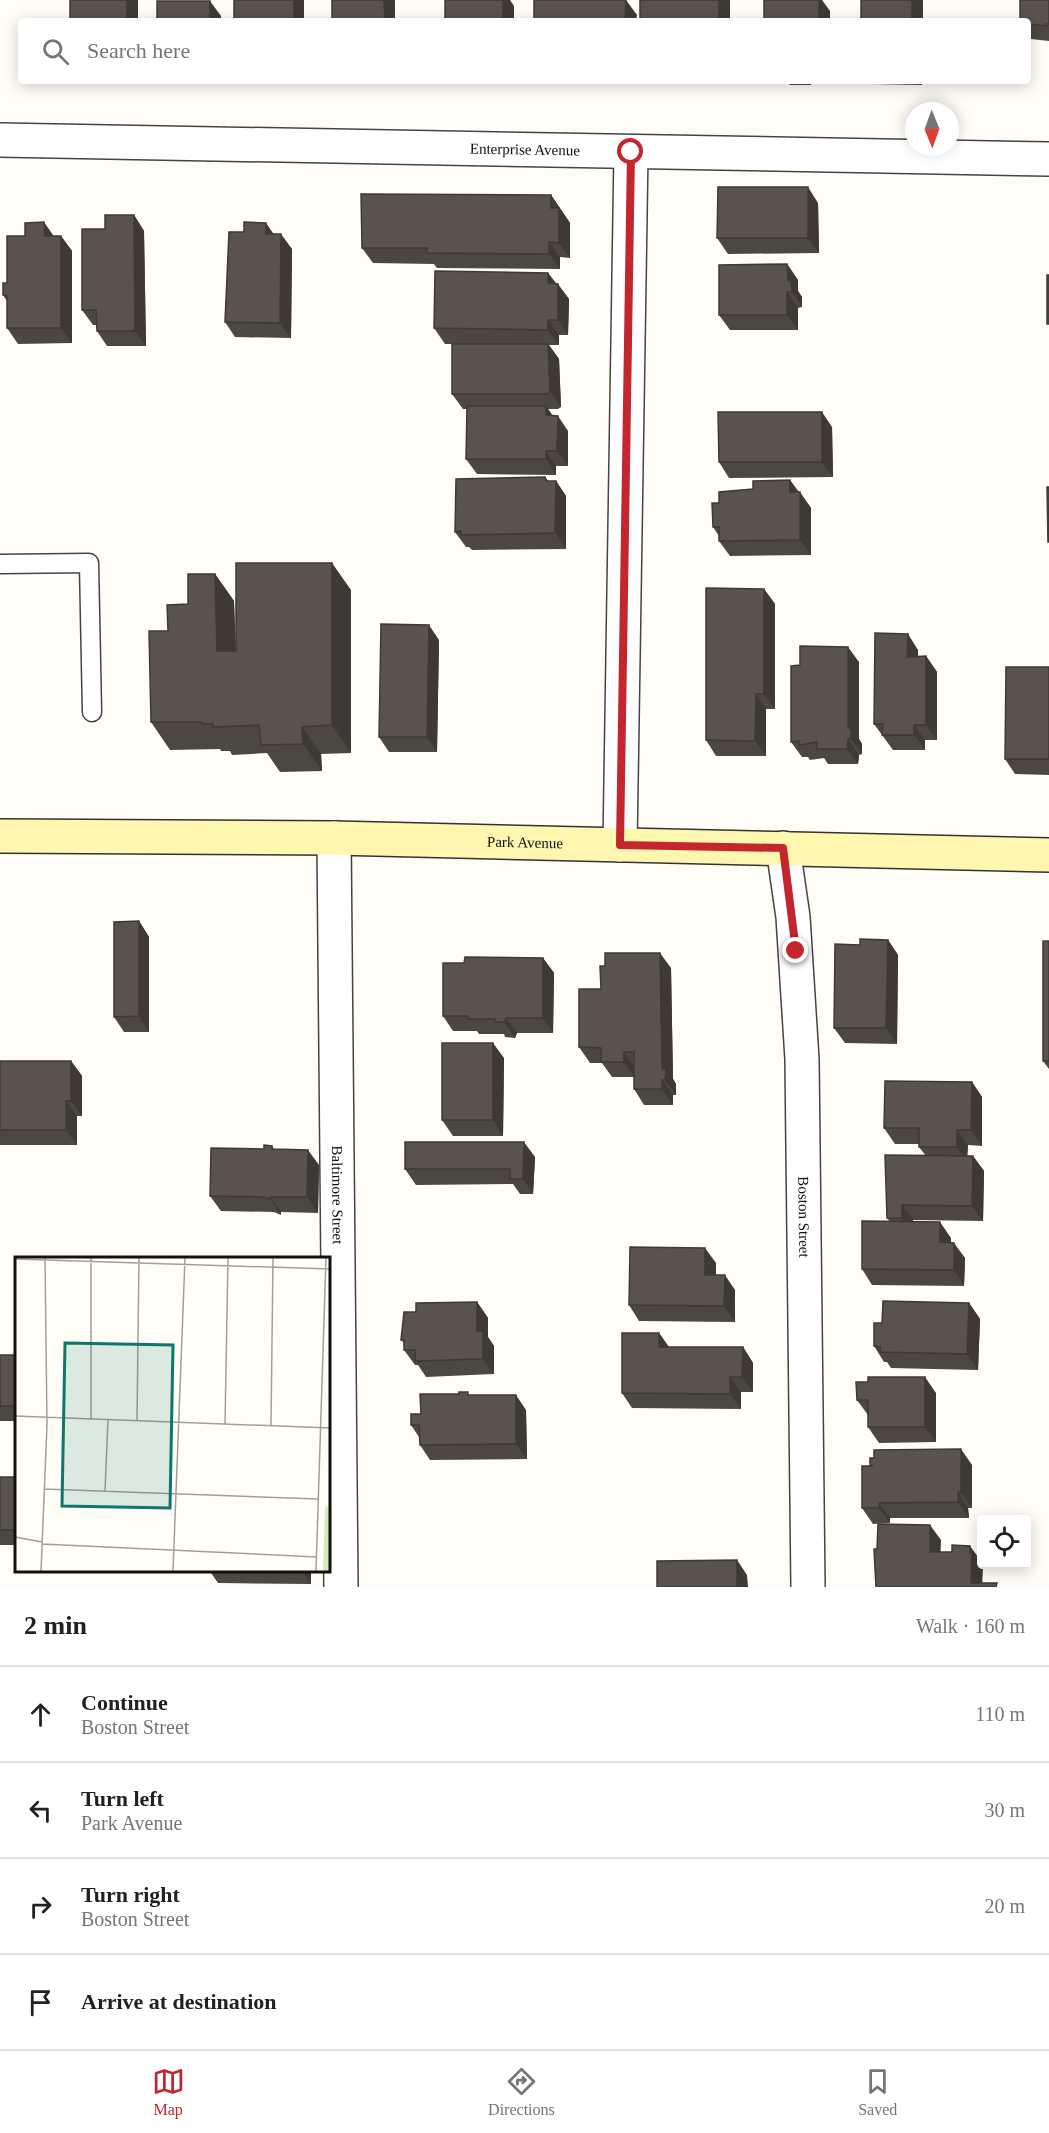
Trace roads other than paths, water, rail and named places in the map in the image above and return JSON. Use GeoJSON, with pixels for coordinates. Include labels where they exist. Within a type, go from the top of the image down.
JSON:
{"type":"FeatureCollection","features":[{"type":"Feature","properties":{"kind":"main road","name":"Park Avenue"},"geometry":{"type":"LineString","coordinates":[[0,836],[334,838],[1049,855]]}},
{"type":"Feature","properties":{"kind":"street","name":"Enterprise Avenue"},"geometry":{"type":"LineString","coordinates":[[0,140],[1049,159]]}},
{"type":"Feature","properties":{"kind":"street"},"geometry":{"type":"LineString","coordinates":[[620,845],[631,152]]}},
{"type":"Feature","properties":{"kind":"street","name":"Baltimore Street"},"geometry":{"type":"LineString","coordinates":[[334,838],[341,1587]]}},
{"type":"Feature","properties":{"kind":"street","name":"Boston Street"},"geometry":{"type":"LineString","coordinates":[[783,848],[794,917],[801,1059],[808,1587]]}},
{"type":"Feature","properties":{"kind":"lane"},"geometry":{"type":"LineString","coordinates":[[0,564],[89,563],[92,712]]}}]}
